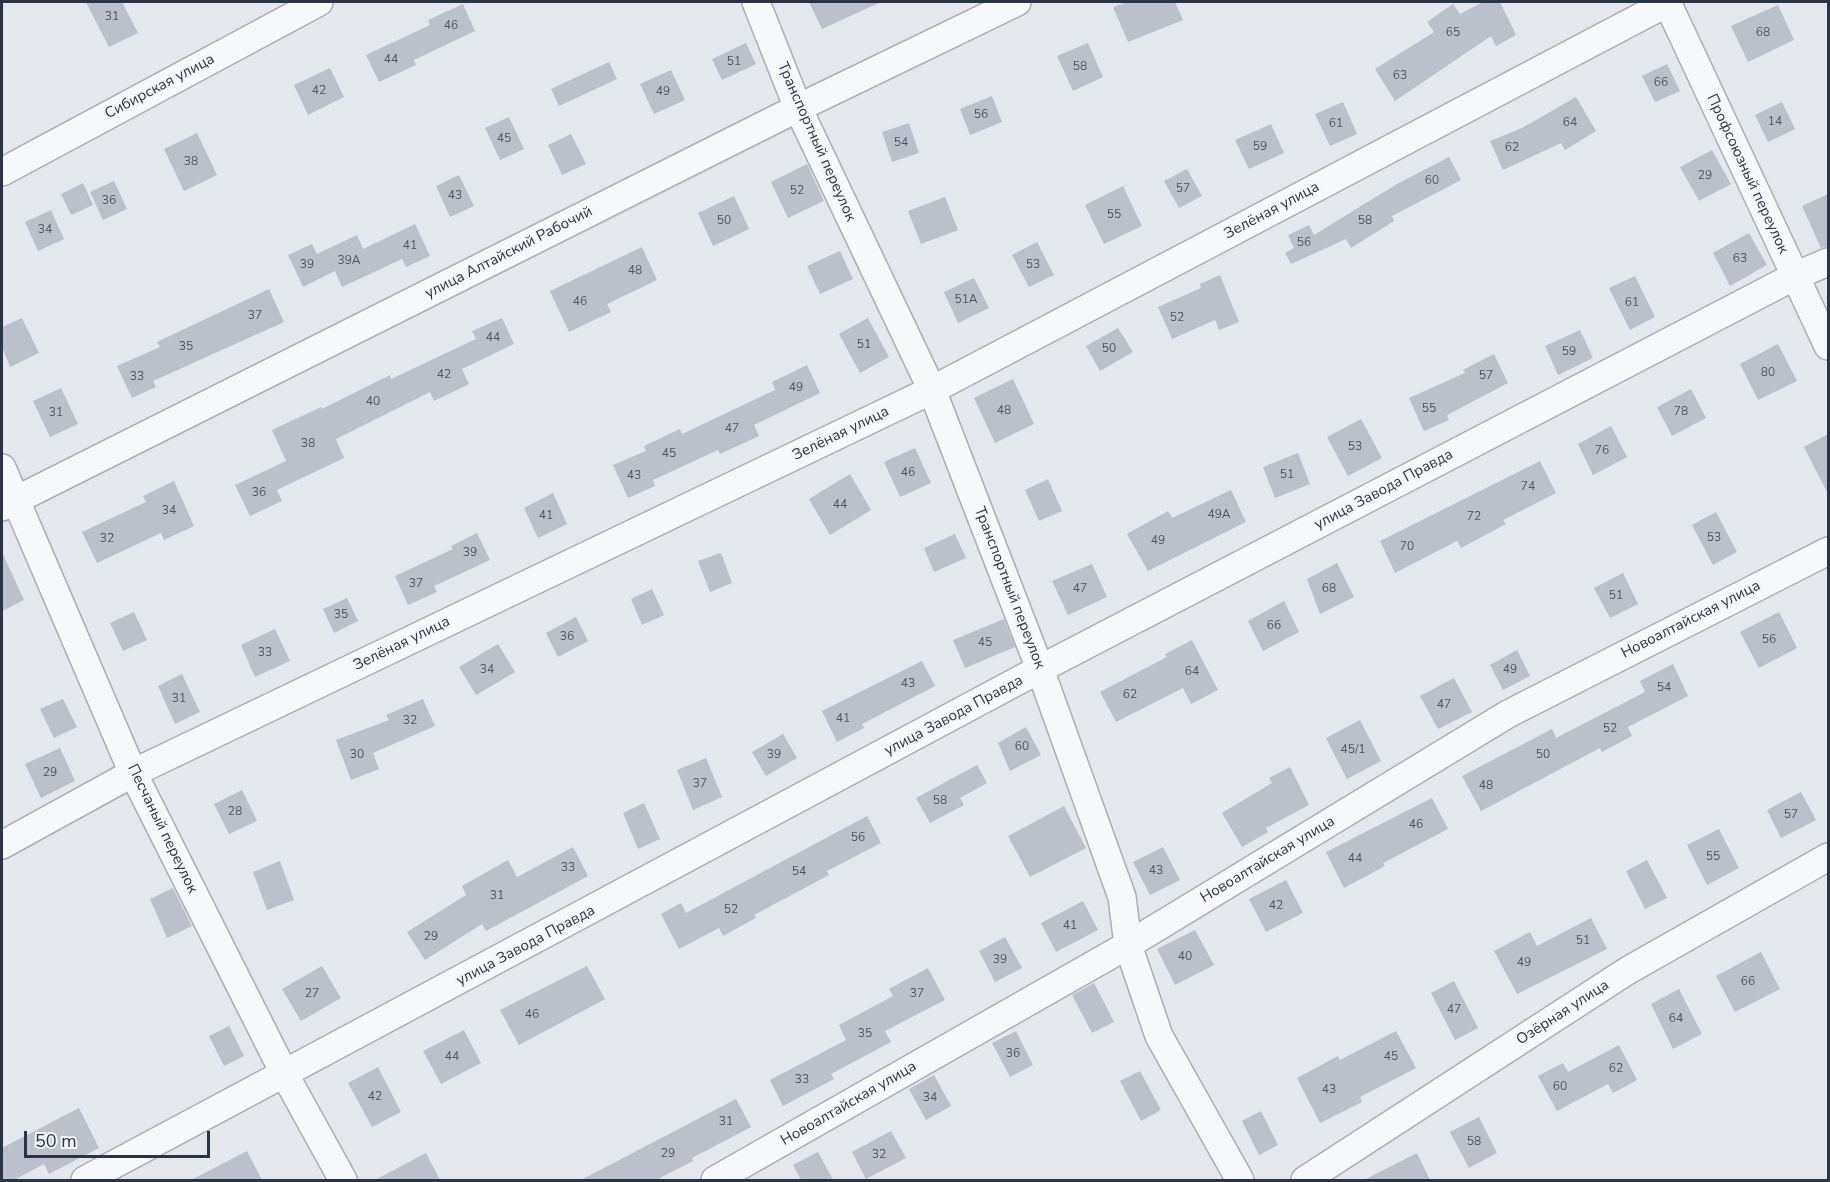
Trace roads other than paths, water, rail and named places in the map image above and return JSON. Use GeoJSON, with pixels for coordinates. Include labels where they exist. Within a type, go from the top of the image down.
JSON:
{"type":"FeatureCollection","features":[{"type":"Feature","properties":{"kind":"street","name":"Сибирская улица"},"geometry":{"type":"LineString","coordinates":[[2,172],[319,2]]}},
{"type":"Feature","properties":{"kind":"street","name":"Транспортный переулок"},"geometry":{"type":"LineString","coordinates":[[756,2],[798,108],[932,390],[1040,669],[1122,897],[1128,945],[1159,1036],[1240,1180]]}},
{"type":"Feature","properties":{"kind":"street","name":"улица Алтайский Рабочий"},"geometry":{"type":"LineString","coordinates":[[8,503],[798,108],[1017,2]]}},
{"type":"Feature","properties":{"kind":"street","name":"Профсоюзный переулок"},"geometry":{"type":"LineString","coordinates":[[1668,2],[1828,346]]}},
{"type":"Feature","properties":{"kind":"street","name":"Зелёная улица"},"geometry":{"type":"LineString","coordinates":[[2,845],[133,773],[932,390],[1668,2]]}},
{"type":"Feature","properties":{"kind":"street","name":"улица Завода Правда"},"geometry":{"type":"LineString","coordinates":[[85,1180],[1040,669],[1795,276],[1828,262]]}},
{"type":"Feature","properties":{"kind":"street","name":"Песчаный переулок"},"geometry":{"type":"LineString","coordinates":[[2,468],[8,503],[133,773],[285,1075],[343,1180]]}},
{"type":"Feature","properties":{"kind":"street","name":"Новоалтайская улица"},"geometry":{"type":"LineString","coordinates":[[715,1180],[1128,945],[1508,714],[1828,551]]}},
{"type":"Feature","properties":{"kind":"street","name":"Озёрная улица"},"geometry":{"type":"LineString","coordinates":[[1305,1180],[1627,971],[1828,857]]}}]}
